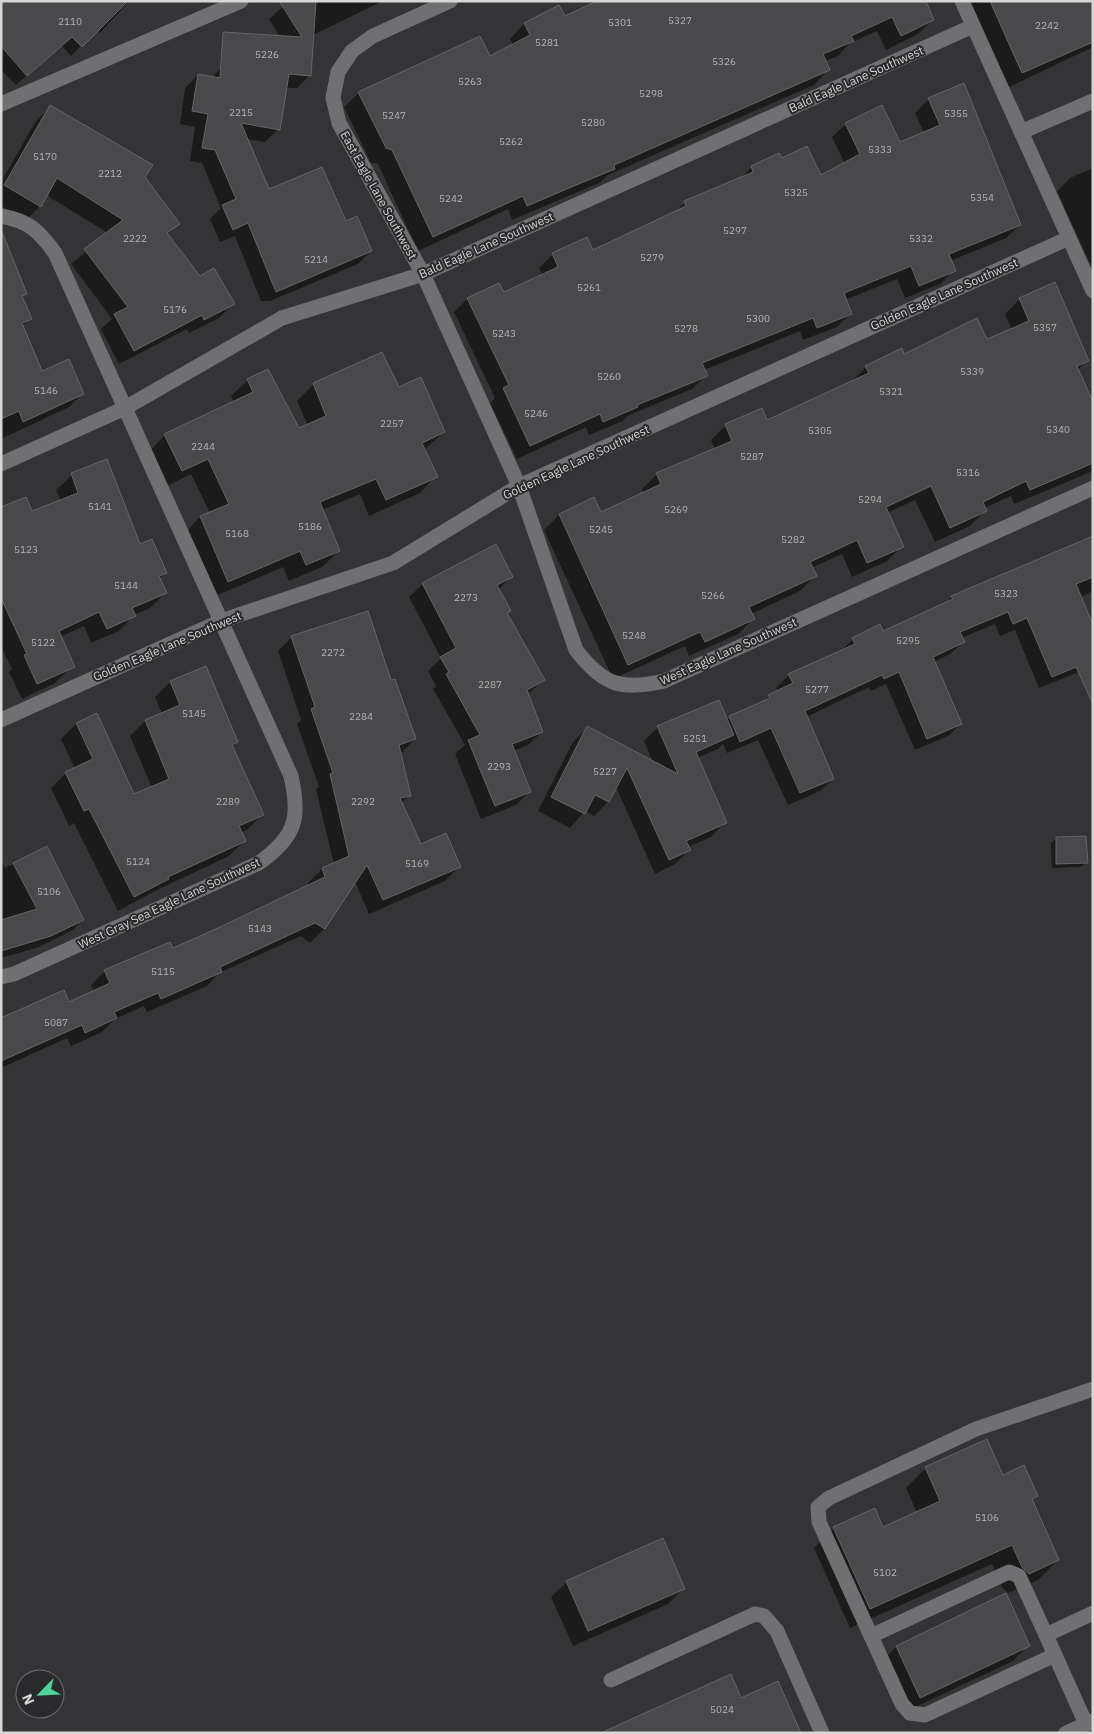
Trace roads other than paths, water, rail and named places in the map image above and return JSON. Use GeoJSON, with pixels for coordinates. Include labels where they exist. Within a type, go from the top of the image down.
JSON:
{"type":"FeatureCollection","features":[{"type":"Feature","properties":{"kind":"street"},"geometry":{"type":"LineString","coordinates":[[1,104],[241,1]]}},
{"type":"Feature","properties":{"kind":"street","name":"East Eagle Lane Southwest"},"geometry":{"type":"LineString","coordinates":[[423,274],[338,123],[333,98],[338,72],[352,51],[373,36],[450,1]]}},
{"type":"Feature","properties":{"kind":"street"},"geometry":{"type":"LineString","coordinates":[[962,1],[1093,291]]}},
{"type":"Feature","properties":{"kind":"street","name":"Bald Eagle Lane Southwest"},"geometry":{"type":"LineString","coordinates":[[1,464],[125,408],[282,318],[423,274],[973,26]]}},
{"type":"Feature","properties":{"kind":"street"},"geometry":{"type":"LineString","coordinates":[[1021,132],[1093,100]]}},
{"type":"Feature","properties":{"kind":"street","name":"West Gray Sea Eagle Lane Southwest"},"geometry":{"type":"LineString","coordinates":[[1,216],[18,219],[40,232],[55,253],[291,776],[296,801],[293,826],[280,848],[259,863],[14,974],[1,977]]}},
{"type":"Feature","properties":{"kind":"street","name":"Golden Eagle Lane Southwest"},"geometry":{"type":"LineString","coordinates":[[1,720],[221,621],[393,563],[519,486],[1069,238]]}},
{"type":"Feature","properties":{"kind":"street","name":"West Eagle Lane Southwest"},"geometry":{"type":"LineString","coordinates":[[423,274],[519,486],[576,650],[592,670],[614,683],[639,687],[664,681],[1093,488]]}},
{"type":"Feature","properties":{"kind":"street"},"geometry":{"type":"LineString","coordinates":[[1055,1655],[924,1715],[918,1716],[906,1710],[819,1522],[818,1507],[821,1503],[976,1429],[1093,1389]]}},
{"type":"Feature","properties":{"kind":"street"},"geometry":{"type":"LineString","coordinates":[[871,1636],[1009,1572],[1019,1576],[1055,1655],[1089,1722],[1066,1733]]}},
{"type":"Feature","properties":{"kind":"street"},"geometry":{"type":"LineString","coordinates":[[1046,1635],[1093,1613]]}},
{"type":"Feature","properties":{"kind":"street"},"geometry":{"type":"LineString","coordinates":[[611,1680],[755,1614],[764,1616],[777,1631],[822,1733]]}}]}
